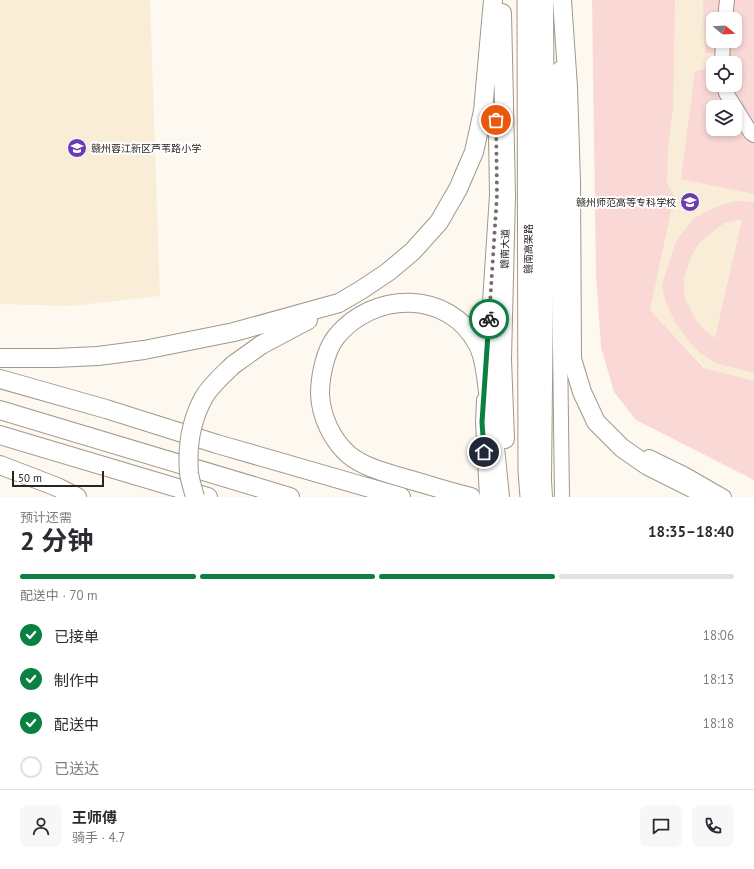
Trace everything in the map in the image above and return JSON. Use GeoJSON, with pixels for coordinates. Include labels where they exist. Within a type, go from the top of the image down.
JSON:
{"type":"FeatureCollection","features":[{"type":"Feature","properties":{"kind":"highway","name":"赣南高架路"},"geometry":{"type":"LineString","coordinates":[[514,0],[517,180],[517,497]]}},
{"type":"Feature","properties":{"kind":"highway","name":"赣南高架路"},"geometry":{"type":"LineString","coordinates":[[528,0],[529,471],[531,497]]}},
{"type":"Feature","properties":{"kind":"main road"},"geometry":{"type":"LineString","coordinates":[[195,497],[189,474],[188,446],[194,422],[204,397],[215,382],[233,365],[261,345],[339,303],[388,272],[413,251],[439,222],[458,189],[474,152],[483,111],[493,0]]}},
{"type":"Feature","properties":{"kind":"main road","name":"赣南大道"},"geometry":{"type":"LineString","coordinates":[[501,0],[506,195],[502,359],[506,497]]}},
{"type":"Feature","properties":{"kind":"main road"},"geometry":{"type":"LineString","coordinates":[[543,497],[551,365],[545,202],[544,0]]}},
{"type":"Feature","properties":{"kind":"main road"},"geometry":{"type":"LineString","coordinates":[[561,0],[568,87],[571,183],[572,360],[582,392],[596,422],[622,448],[648,466],[710,497]]}},
{"type":"Feature","properties":{"kind":"main road"},"geometry":{"type":"LineString","coordinates":[[471,497],[392,475],[368,466],[349,455],[335,440],[326,423],[320,404],[320,381],[326,358],[335,338],[350,323],[369,310],[388,304],[410,302],[432,306],[450,314],[466,328],[478,345],[485,368],[493,421],[500,497]]}},
{"type":"Feature","properties":{"kind":"main road"},"geometry":{"type":"LineString","coordinates":[[0,358],[62,358],[98,356],[144,350],[234,332],[339,303]]}},
{"type":"Feature","properties":{"kind":"main road"},"geometry":{"type":"LineString","coordinates":[[0,379],[401,497]]}},
{"type":"Feature","properties":{"kind":"main road"},"geometry":{"type":"LineString","coordinates":[[0,410],[290,497]]}},
{"type":"Feature","properties":{"kind":"main road"},"geometry":{"type":"LineString","coordinates":[[0,435],[208,497]]}},
{"type":"Feature","properties":{"kind":"main road"},"geometry":{"type":"LineString","coordinates":[[0,465],[57,487],[77,497]]}},
{"type":"Feature","properties":{"kind":"street"},"geometry":{"type":"LineString","coordinates":[[487,497],[482,422],[497,195],[493,0]]}},
{"type":"Feature","properties":{"kind":"street"},"geometry":{"type":"LineString","coordinates":[[561,0],[558,192],[551,365],[562,497]]}},
{"type":"Feature","properties":{"kind":"street"},"geometry":{"type":"LineString","coordinates":[[569,0],[572,31],[579,349],[585,389],[606,424],[640,452],[684,474],[724,497]]}},
{"type":"Feature","properties":{"kind":"street"},"geometry":{"type":"LineString","coordinates":[[725,12],[726,0]]}},
{"type":"Feature","properties":{"kind":"street"},"geometry":{"type":"LineString","coordinates":[[742,118],[754,135]]}},
{"type":"Feature","properties":{"kind":"shaded area","name":"赣州蓉江新区芦苇路小学"},"geometry":{"type":"Polygon","coordinates":[[[0,0],[150,0],[160,296],[71,306],[0,304],[0,0]]]}},
{"type":"Feature","properties":{"kind":"shaded area"},"geometry":{"type":"Polygon","coordinates":[[[592,0],[675,0],[673,108],[668,148],[667,183],[674,196],[650,310],[704,368],[754,381],[754,480],[636,420],[614,392],[601,347],[596,276],[592,0]]]}},
{"type":"Feature","properties":{"kind":"shaded area","name":"赣州师范高等专科学校"},"geometry":{"type":"Polygon","coordinates":[[[624,0],[754,0],[754,419],[650,310],[624,0]]]}},
{"type":"Feature","properties":{"kind":"shaded area"},"geometry":{"type":"Polygon","coordinates":[[[703,0],[754,0],[754,194],[681,179],[695,71],[706,69],[706,92],[742,92],[742,56],[722,56],[722,53],[705,53],[703,0]]]}},
{"type":"Feature","properties":{"kind":"shaded area"},"geometry":{"type":"Polygon","coordinates":[[[735,201],[754,202],[754,373],[715,363],[699,352],[675,322],[665,300],[662,285],[676,241],[694,218],[716,207],[735,201]],[[742,219],[724,223],[700,242],[691,257],[684,278],[684,296],[694,317],[703,329],[715,338],[742,219]]]}},
{"type":"Feature","properties":{"kind":"way so far"},"geometry":{"type":"LineString","coordinates":[[489,319],[497,195],[496,120]]}},
{"type":"Feature","properties":{"kind":"place","name":"赣州蓉江新区芦苇路小学"},"geometry":{"type":"Point","coordinates":[77,148]}},
{"type":"Feature","properties":{"kind":"place","name":"赣州师范高等专科学校"},"geometry":{"type":"Point","coordinates":[690,202]}},
{"type":"Feature","properties":{"kind":"route"},"geometry":{"type":"LineString","coordinates":[[484,452],[482,422],[489,319]]}}]}
